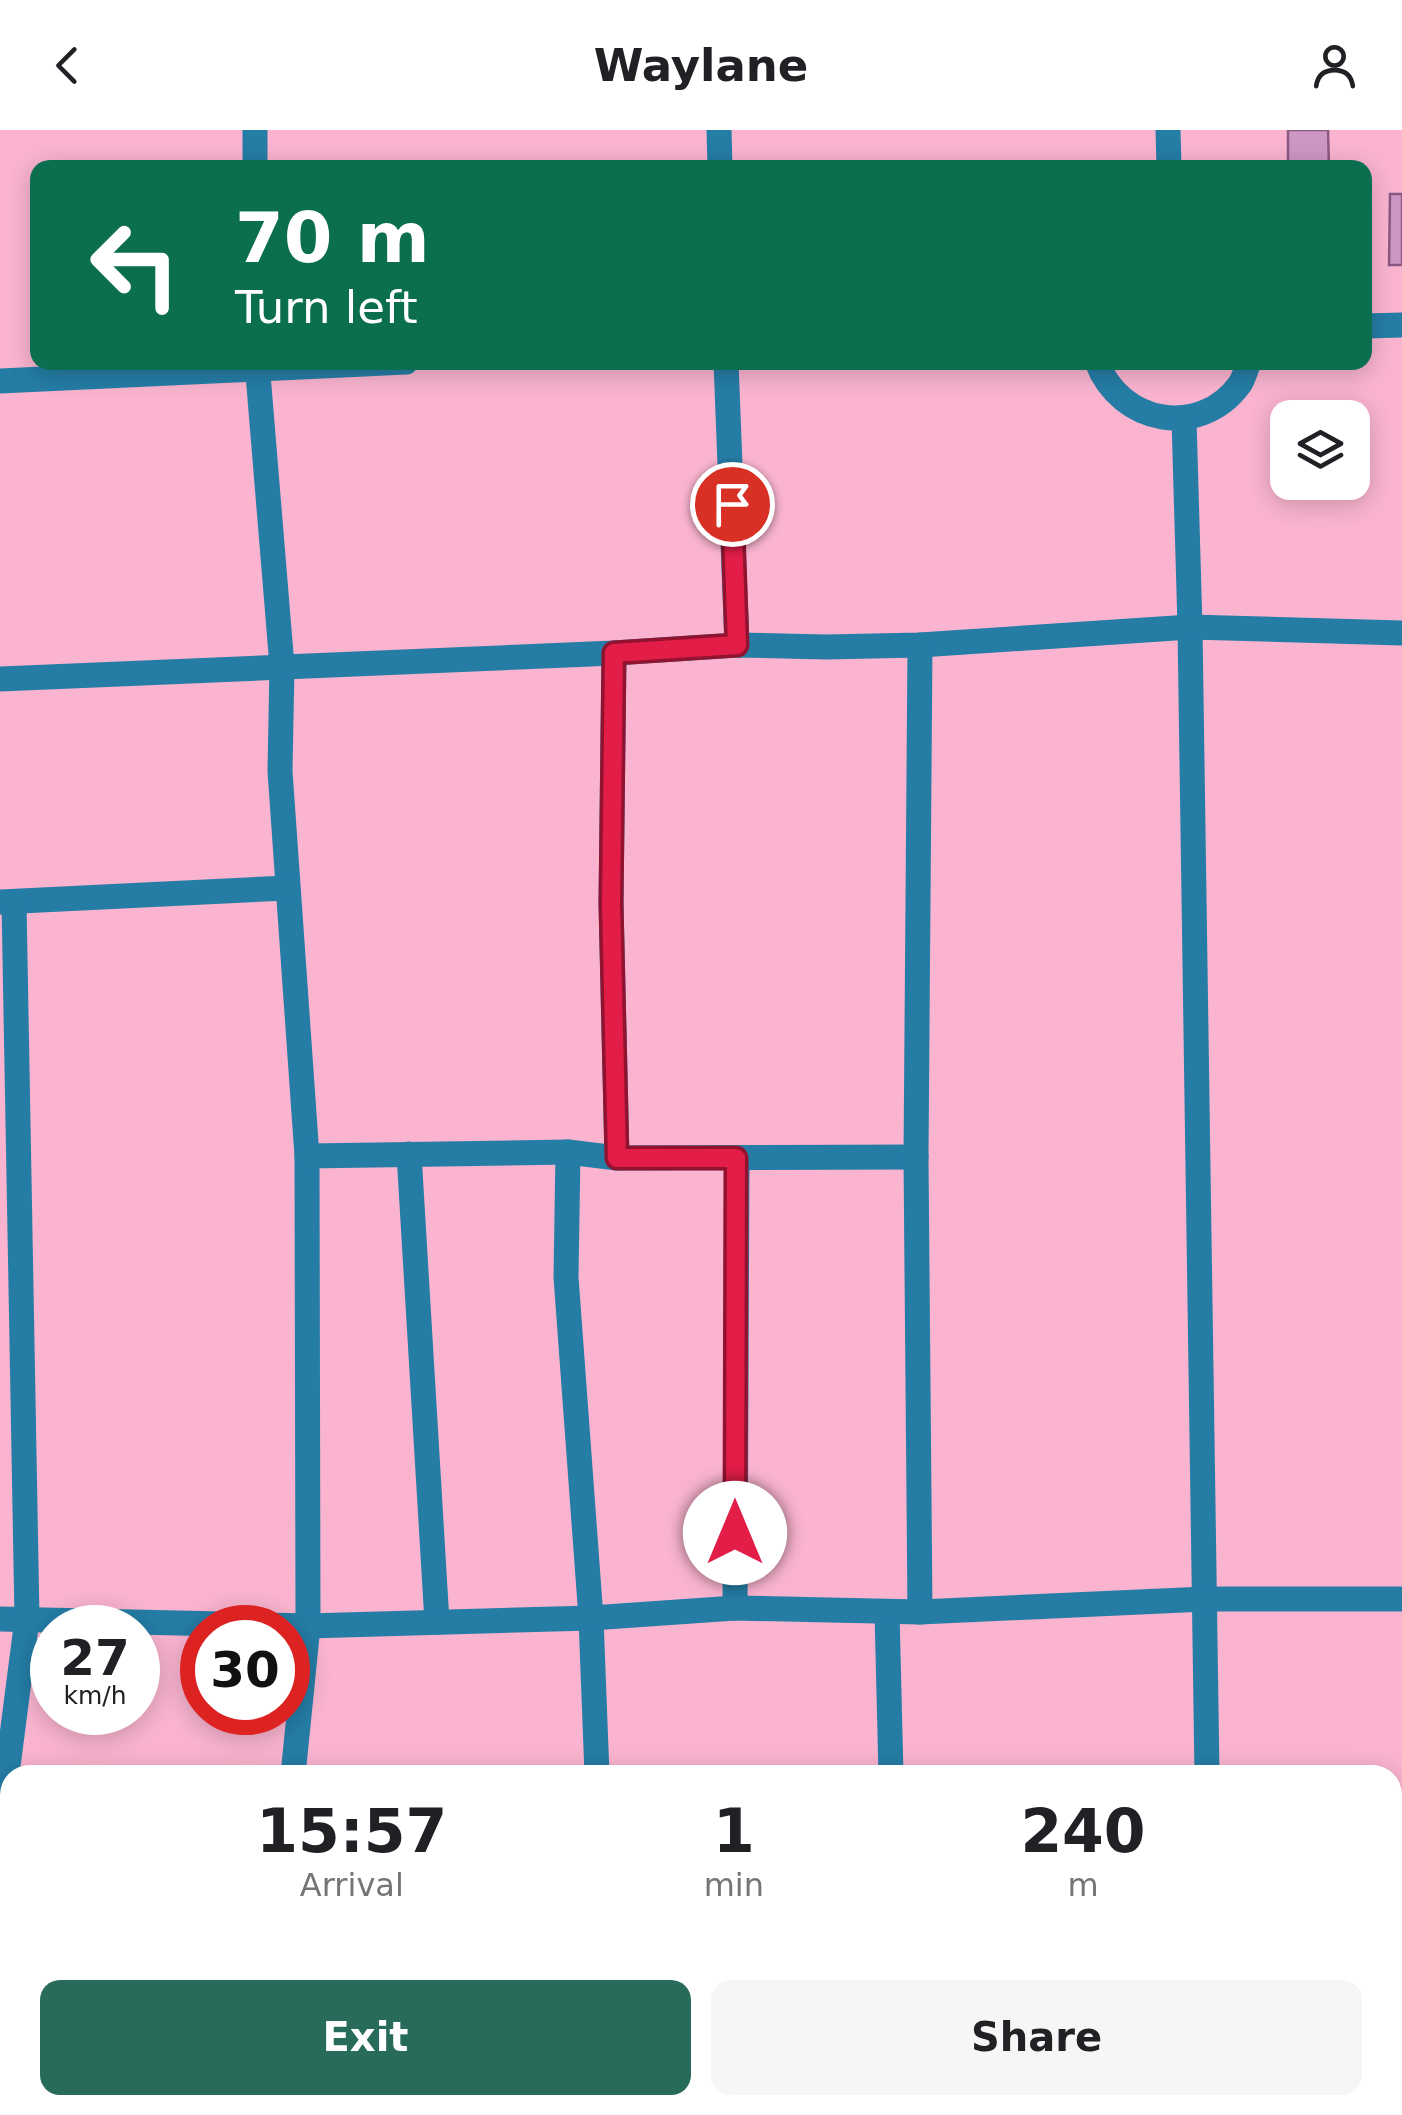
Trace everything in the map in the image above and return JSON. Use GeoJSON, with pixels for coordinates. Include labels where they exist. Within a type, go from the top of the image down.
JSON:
{"type":"FeatureCollection","features":[{"type":"Feature","properties":{"kind":"street"},"geometry":{"type":"LineString","coordinates":[[255,130],[255,160]]}},
{"type":"Feature","properties":{"kind":"street"},"geometry":{"type":"LineString","coordinates":[[719,130],[720,160]]}},
{"type":"Feature","properties":{"kind":"street"},"geometry":{"type":"LineString","coordinates":[[1168,130],[1169,160]]}},
{"type":"Feature","properties":{"kind":"street"},"geometry":{"type":"LineString","coordinates":[[1372,326],[1402,326]]}},
{"type":"Feature","properties":{"kind":"street"},"geometry":{"type":"LineString","coordinates":[[0,382],[206,370]]}},
{"type":"Feature","properties":{"kind":"street"},"geometry":{"type":"LineString","coordinates":[[258,370],[282,666],[280,771],[307,1156],[308,1605]]}},
{"type":"Feature","properties":{"kind":"street"},"geometry":{"type":"LineString","coordinates":[[726,370],[737,645]]}},
{"type":"Feature","properties":{"kind":"street"},"geometry":{"type":"LineString","coordinates":[[1100,370],[1124,403],[1153,416],[1184,418],[1216,407],[1241,383],[1246,370]]}},
{"type":"Feature","properties":{"kind":"street"},"geometry":{"type":"LineString","coordinates":[[1184,418],[1207,1765]]}},
{"type":"Feature","properties":{"kind":"street"},"geometry":{"type":"LineString","coordinates":[[0,679],[737,645],[920,645],[1190,627],[1402,633]]}},
{"type":"Feature","properties":{"kind":"street"},"geometry":{"type":"LineString","coordinates":[[920,645],[916,1157],[920,1612]]}},
{"type":"Feature","properties":{"kind":"street"},"geometry":{"type":"LineString","coordinates":[[614,653],[611,904],[617,1158]]}},
{"type":"Feature","properties":{"kind":"street"},"geometry":{"type":"LineString","coordinates":[[8,1765],[27,1619],[7,902],[286,888]]}},
{"type":"Feature","properties":{"kind":"street"},"geometry":{"type":"LineString","coordinates":[[307,1156],[568,1152],[617,1158],[916,1157]]}},
{"type":"Feature","properties":{"kind":"street"},"geometry":{"type":"LineString","coordinates":[[568,1152],[566,1277],[590,1618],[596,1765]]}},
{"type":"Feature","properties":{"kind":"street"},"geometry":{"type":"LineString","coordinates":[[409,1154],[436,1622]]}},
{"type":"Feature","properties":{"kind":"street"},"geometry":{"type":"LineString","coordinates":[[735,1608],[736,1158]]}},
{"type":"Feature","properties":{"kind":"street"},"geometry":{"type":"LineString","coordinates":[[310,1626],[590,1618],[735,1608],[920,1612],[1205,1599],[1402,1599]]}},
{"type":"Feature","properties":{"kind":"street"},"geometry":{"type":"LineString","coordinates":[[887,1612],[891,1765]]}},
{"type":"Feature","properties":{"kind":"street"},"geometry":{"type":"LineString","coordinates":[[0,1618],[180,1623]]}},
{"type":"Feature","properties":{"kind":"street"},"geometry":{"type":"LineString","coordinates":[[294,1765],[297,1735]]}},
{"type":"Feature","properties":{"kind":"building"},"geometry":{"type":"Polygon","coordinates":[[[1288,130],[1328,130],[1329,160],[1288,160],[1288,130]]]}},
{"type":"Feature","properties":{"kind":"building"},"geometry":{"type":"Polygon","coordinates":[[[1390,194],[1402,194],[1402,265],[1389,265],[1390,194]]]}},
{"type":"Feature","properties":{"kind":"route"},"geometry":{"type":"LineString","coordinates":[[732,504],[737,645],[614,653],[611,904],[617,1158],[736,1158],[735,1533]]}}]}
